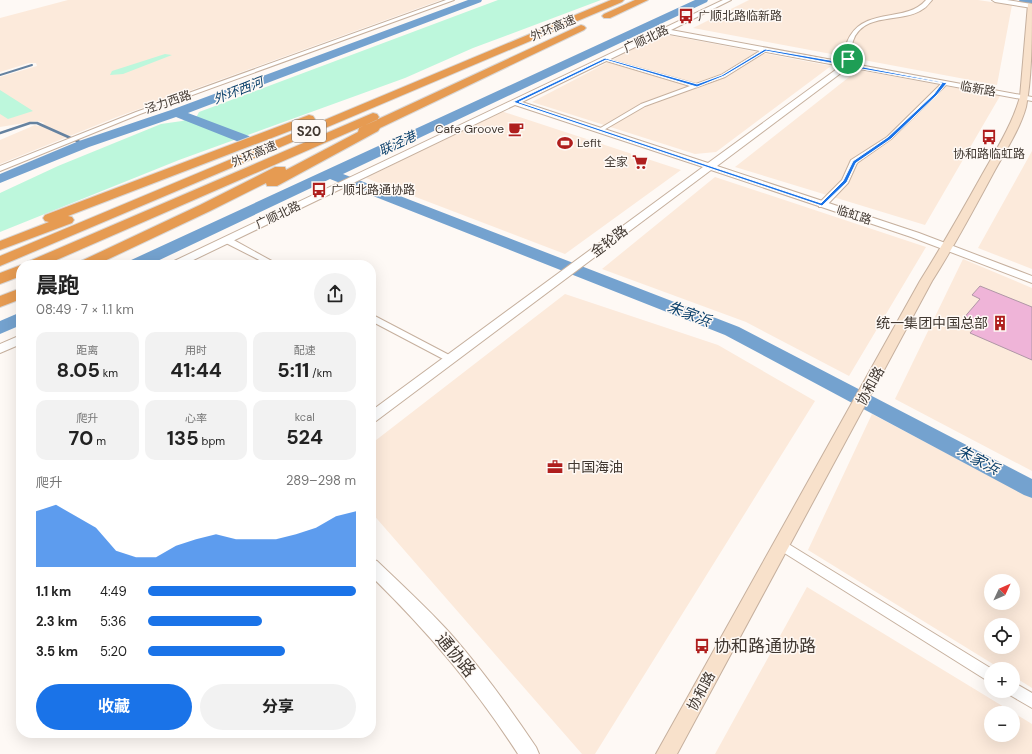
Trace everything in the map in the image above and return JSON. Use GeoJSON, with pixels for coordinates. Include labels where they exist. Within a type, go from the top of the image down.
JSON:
{"type":"FeatureCollection","features":[{"type":"Feature","properties":{"kind":"highway","name":"外环高速"},"geometry":{"type":"LineString","coordinates":[[0,261],[619,0]]}},
{"type":"Feature","properties":{"kind":"highway","name":"外环高速"},"geometry":{"type":"LineString","coordinates":[[44,260],[643,0]]}},
{"type":"Feature","properties":{"kind":"highway"},"geometry":{"type":"LineString","coordinates":[[0,246],[364,100],[588,13]]}},
{"type":"Feature","properties":{"kind":"highway"},"geometry":{"type":"LineString","coordinates":[[95,260],[170,225],[300,160],[401,114],[603,18]]}},
{"type":"Feature","properties":{"kind":"highway"},"geometry":{"type":"LineString","coordinates":[[0,238],[262,136],[364,100]]}},
{"type":"Feature","properties":{"kind":"highway"},"geometry":{"type":"LineString","coordinates":[[118,260],[210,216],[401,114]]}},
{"type":"Feature","properties":{"kind":"highway"},"geometry":{"type":"LineString","coordinates":[[0,279],[16,272]]}},
{"type":"Feature","properties":{"kind":"highway"},"geometry":{"type":"LineString","coordinates":[[0,302],[16,296]]}},
{"type":"Feature","properties":{"kind":"main road","name":"协和路"},"geometry":{"type":"LineString","coordinates":[[666,754],[868,390],[926,281],[948,246],[1016,123],[1028,98],[1032,6]]}},
{"type":"Feature","properties":{"kind":"street","name":"泾力西路"},"geometry":{"type":"LineString","coordinates":[[0,169],[138,113],[451,0]]}},
{"type":"Feature","properties":{"kind":"street","name":"广顺北路"},"geometry":{"type":"LineString","coordinates":[[185,260],[728,0]]}},
{"type":"Feature","properties":{"kind":"street"},"geometry":{"type":"LineString","coordinates":[[850,63],[847,48],[850,37],[861,26],[878,18],[919,10],[927,6],[929,0]]}},
{"type":"Feature","properties":{"kind":"street"},"geometry":{"type":"LineString","coordinates":[[995,0],[1032,6]]}},
{"type":"Feature","properties":{"kind":"street","name":"临新路"},"geometry":{"type":"LineString","coordinates":[[664,31],[836,63],[850,63],[945,83],[1028,98]]}},
{"type":"Feature","properties":{"kind":"street"},"geometry":{"type":"LineString","coordinates":[[600,130],[643,105],[723,76],[765,50]]}},
{"type":"Feature","properties":{"kind":"street"},"geometry":{"type":"LineString","coordinates":[[605,59],[697,86]]}},
{"type":"Feature","properties":{"kind":"street","name":"金轮路"},"geometry":{"type":"LineString","coordinates":[[376,414],[850,63]]}},
{"type":"Feature","properties":{"kind":"street"},"geometry":{"type":"LineString","coordinates":[[822,204],[845,181],[854,162],[889,138],[945,83]]}},
{"type":"Feature","properties":{"kind":"street","name":"临虹路"},"geometry":{"type":"LineString","coordinates":[[515,102],[948,246],[1032,280]]}},
{"type":"Feature","properties":{"kind":"street"},"geometry":{"type":"LineString","coordinates":[[227,240],[265,260]]}},
{"type":"Feature","properties":{"kind":"street"},"geometry":{"type":"LineString","coordinates":[[376,320],[450,359]]}},
{"type":"Feature","properties":{"kind":"street"},"geometry":{"type":"LineString","coordinates":[[0,349],[16,341]]}},
{"type":"Feature","properties":{"kind":"street"},"geometry":{"type":"LineString","coordinates":[[782,545],[984,672]]}},
{"type":"Feature","properties":{"kind":"street","name":"通协路"},"geometry":{"type":"LineString","coordinates":[[376,571],[425,619],[451,648],[479,682],[529,754]]}},
{"type":"Feature","properties":{"kind":"street"},"geometry":{"type":"LineString","coordinates":[[1020,693],[1032,701]]}},
{"type":"Feature","properties":{"kind":"shaded area"},"geometry":{"type":"Polygon","coordinates":[[[68,0],[441,0],[117,117],[0,164],[0,140],[35,125],[38,126],[45,123],[37,121],[0,127],[0,77],[37,66],[36,63],[29,63],[0,72],[0,18],[68,0]]]}},
{"type":"Feature","properties":{"kind":"shaded area"},"geometry":{"type":"Polygon","coordinates":[[[749,0],[978,0],[1012,5],[997,85],[693,28],[749,0]]]}},
{"type":"Feature","properties":{"kind":"shaded area"},"geometry":{"type":"Polygon","coordinates":[[[662,34],[831,66],[716,152],[695,154],[532,102],[662,34]]]}},
{"type":"Feature","properties":{"kind":"shaded area"},"geometry":{"type":"Polygon","coordinates":[[[858,70],[1000,96],[925,225],[735,167],[858,70]]]}},
{"type":"Feature","properties":{"kind":"shaded area"},"geometry":{"type":"Polygon","coordinates":[[[501,111],[681,170],[565,254],[366,178],[501,111]]]}},
{"type":"Feature","properties":{"kind":"shaded area"},"geometry":{"type":"Polygon","coordinates":[[[1032,151],[1032,269],[978,248],[1032,151]]]}},
{"type":"Feature","properties":{"kind":"shaded area"},"geometry":{"type":"Polygon","coordinates":[[[715,177],[926,247],[849,376],[746,322],[602,269],[715,177]]]}},
{"type":"Feature","properties":{"kind":"shaded area"},"geometry":{"type":"Polygon","coordinates":[[[963,259],[1032,288],[1032,471],[895,399],[963,259]]]}},
{"type":"Feature","properties":{"kind":"shaded area"},"geometry":{"type":"Polygon","coordinates":[[[565,294],[718,345],[815,401],[595,754],[582,754],[376,518],[376,440],[565,294]]]}},
{"type":"Feature","properties":{"kind":"shaded area"},"geometry":{"type":"Polygon","coordinates":[[[872,414],[1032,498],[1032,688],[1020,680],[1020,662],[990,662],[808,550],[872,414]]]}},
{"type":"Feature","properties":{"kind":"shaded area"},"geometry":{"type":"Polygon","coordinates":[[[807,587],[984,695],[984,698],[989,698],[1002,706],[984,706],[984,742],[1020,742],[1020,717],[1032,724],[1032,754],[715,754],[807,587]]]}},
{"type":"Feature","properties":{"kind":"green space"},"geometry":{"type":"Polygon","coordinates":[[[498,0],[601,0],[473,48],[405,78],[179,160],[0,232],[0,193],[58,166],[161,124],[182,121],[197,116],[199,112],[498,0]]]}},
{"type":"Feature","properties":{"kind":"green space"},"geometry":{"type":"Polygon","coordinates":[[[165,54],[172,55],[123,74],[110,75],[112,71],[165,54]]]}},
{"type":"Feature","properties":{"kind":"green space"},"geometry":{"type":"Polygon","coordinates":[[[0,90],[33,111],[8,119],[0,114],[0,90]]]}},
{"type":"Feature","properties":{"kind":"building","name":"统一集团中国总部"},"geometry":{"type":"Polygon","coordinates":[[[980,286],[1032,307],[1032,360],[970,333],[976,326],[962,320],[980,299],[972,295],[980,286]]]}},
{"type":"Feature","properties":{"kind":"waterway","name":"外环西河"},"geometry":{"type":"LineString","coordinates":[[176,113],[477,0]]}},
{"type":"Feature","properties":{"kind":"waterway","name":"联泾港"},"geometry":{"type":"LineString","coordinates":[[330,174],[703,0]]}},
{"type":"Feature","properties":{"kind":"waterway"},"geometry":{"type":"LineString","coordinates":[[1024,0],[1032,1]]}},
{"type":"Feature","properties":{"kind":"waterway"},"geometry":{"type":"LineString","coordinates":[[0,75],[32,65]]}},
{"type":"Feature","properties":{"kind":"waterway","name":"外环西河"},"geometry":{"type":"LineString","coordinates":[[0,179],[84,144],[176,113]]}},
{"type":"Feature","properties":{"kind":"waterway"},"geometry":{"type":"LineString","coordinates":[[176,113],[244,139]]}},
{"type":"Feature","properties":{"kind":"waterway"},"geometry":{"type":"LineString","coordinates":[[0,133],[30,123],[37,123],[84,144]]}},
{"type":"Feature","properties":{"kind":"waterway","name":"联泾港"},"geometry":{"type":"LineString","coordinates":[[146,260],[330,174]]}},
{"type":"Feature","properties":{"kind":"waterway","name":"朱家浜"},"geometry":{"type":"LineString","coordinates":[[330,174],[732,331],[1032,489]]}},
{"type":"Feature","properties":{"kind":"waterway","name":"联泾港"},"geometry":{"type":"LineString","coordinates":[[0,328],[16,320]]}},
{"type":"Feature","properties":{"kind":"place","name":"广顺北路临新路"},"geometry":{"type":"Point","coordinates":[686,16]}},
{"type":"Feature","properties":{"kind":"place","name":"Cafe Groove"},"geometry":{"type":"Point","coordinates":[516,129]}},
{"type":"Feature","properties":{"kind":"place","name":"协和路临虹路"},"geometry":{"type":"Point","coordinates":[989,137]}},
{"type":"Feature","properties":{"kind":"place","name":"Lefit"},"geometry":{"type":"Point","coordinates":[565,143]}},
{"type":"Feature","properties":{"kind":"place","name":"全家"},"geometry":{"type":"Point","coordinates":[640,162]}},
{"type":"Feature","properties":{"kind":"place","name":"广顺北路通协路"},"geometry":{"type":"Point","coordinates":[319,190]}},
{"type":"Feature","properties":{"kind":"place","name":"统一集团中国总部"},"geometry":{"type":"Point","coordinates":[1000,323]}},
{"type":"Feature","properties":{"kind":"place","name":"中国海油"},"geometry":{"type":"Point","coordinates":[555,467]}},
{"type":"Feature","properties":{"kind":"place","name":"协和路通协路"},"geometry":{"type":"Point","coordinates":[702,646]}},
{"type":"Feature","properties":{"kind":"route"},"geometry":{"type":"LineString","coordinates":[[765,50],[836,63],[841,60],[848,59],[854,62],[856,66],[945,83],[889,138],[854,162],[851,165],[845,181],[822,204],[515,102],[605,59],[697,86],[723,76],[765,50]]}}]}
